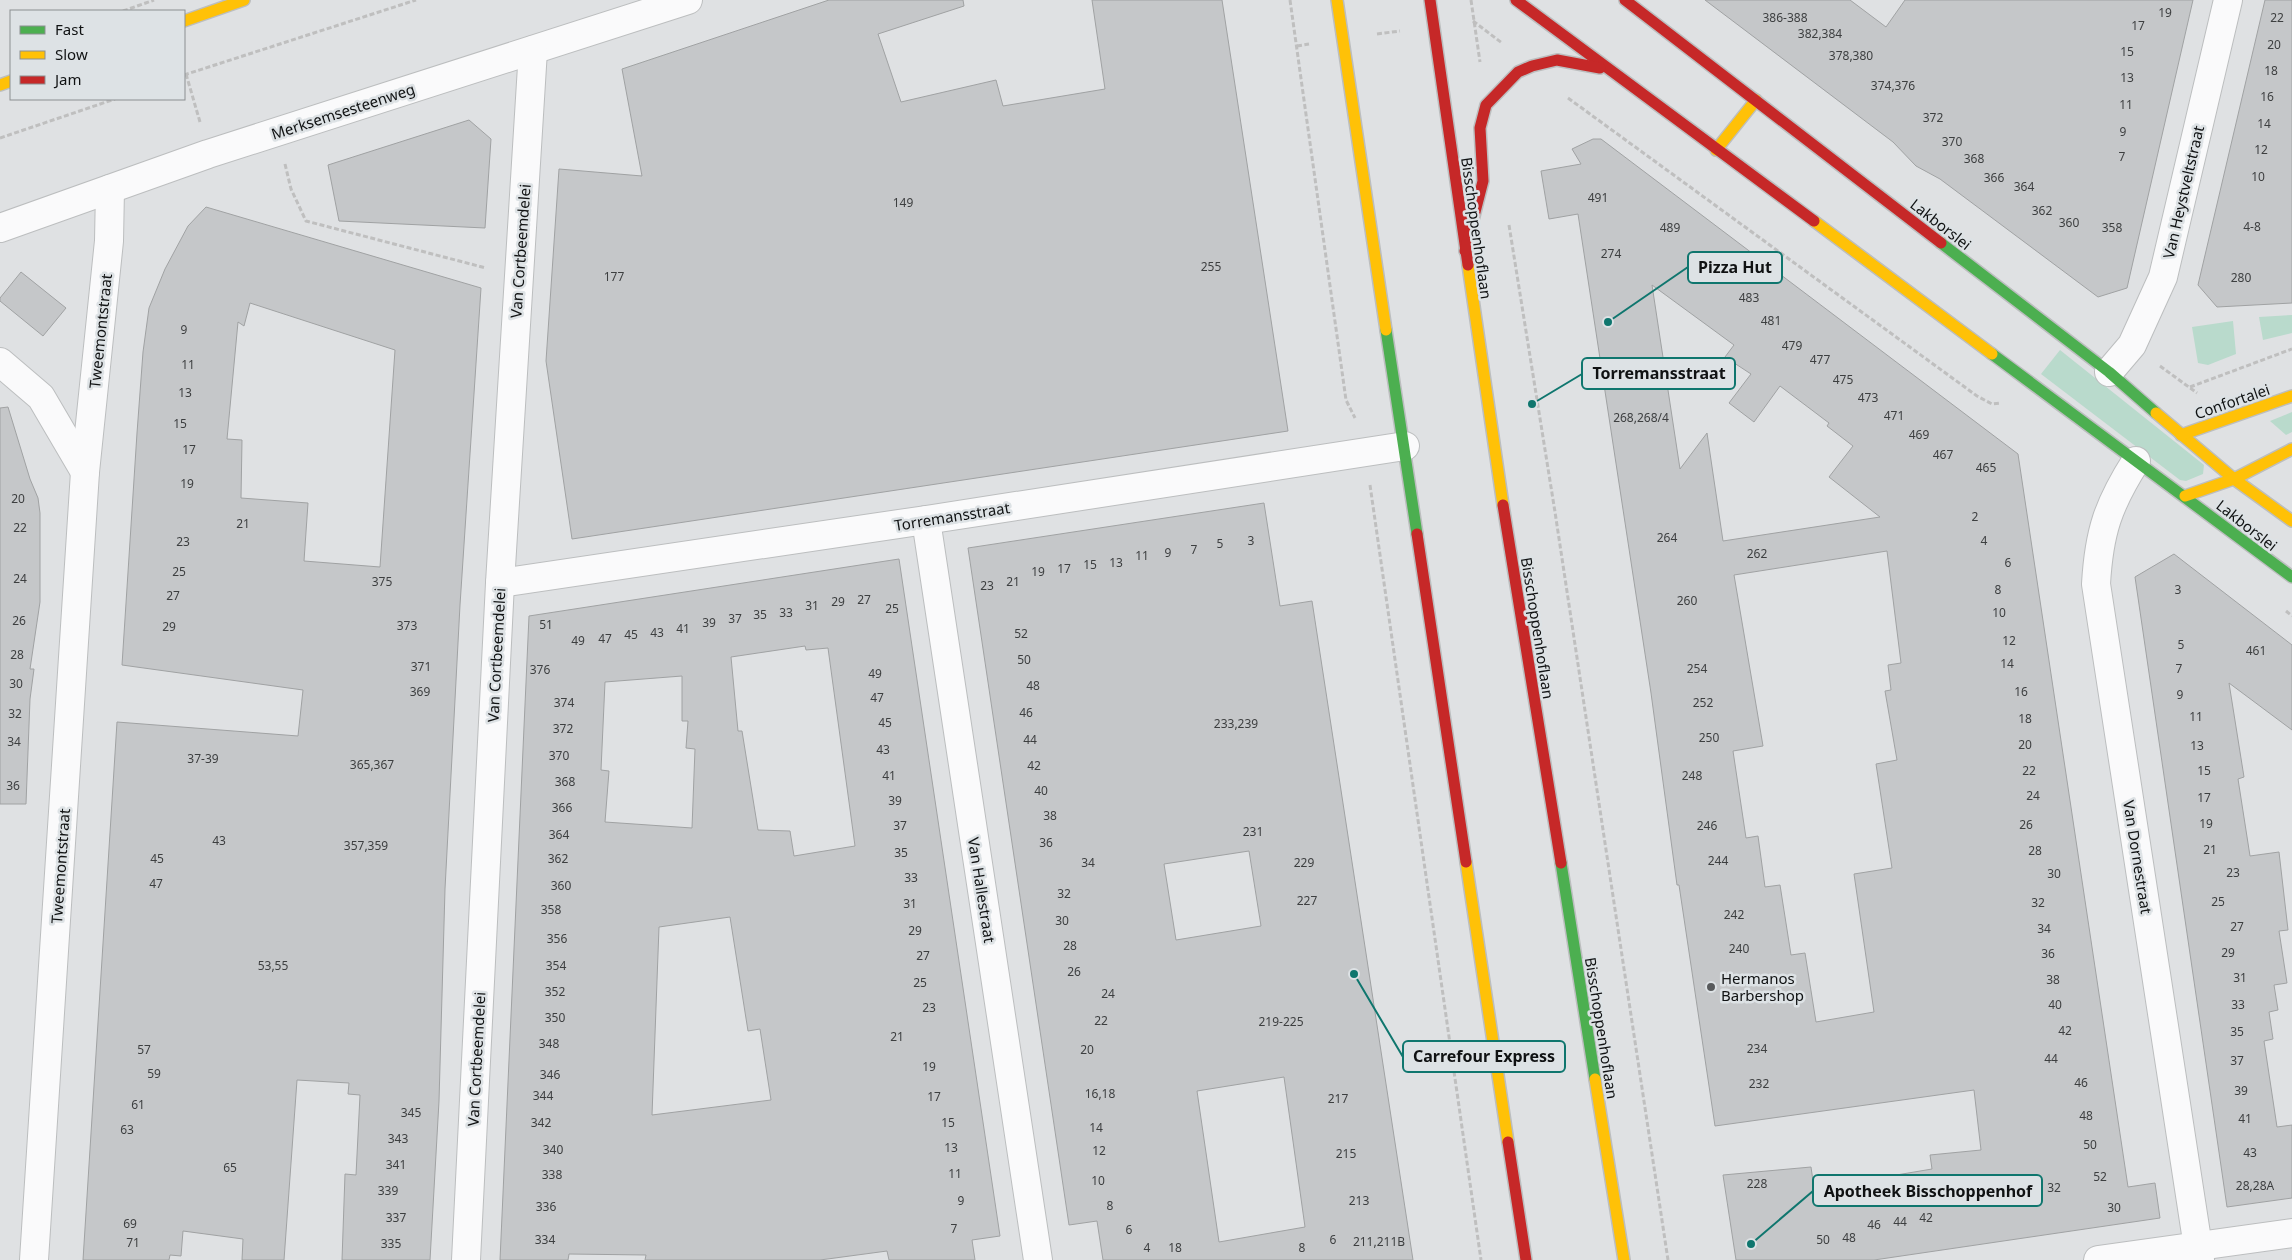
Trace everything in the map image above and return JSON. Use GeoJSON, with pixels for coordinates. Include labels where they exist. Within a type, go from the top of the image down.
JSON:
{"type":"FeatureCollection","features":[{"type":"Feature","properties":{"kind":"main road"},"geometry":{"type":"LineString","coordinates":[[185,21],[244,0]]}},
{"type":"Feature","properties":{"kind":"main road"},"geometry":{"type":"LineString","coordinates":[[1338,0],[1526,1260]]}},
{"type":"Feature","properties":{"kind":"main road","name":"Bisschoppenhoflaan"},"geometry":{"type":"LineString","coordinates":[[1430,0],[1464,252],[1624,1260]]}},
{"type":"Feature","properties":{"kind":"main road","name":"Lakborslei"},"geometry":{"type":"LineString","coordinates":[[1516,0],[1606,69],[2292,577]]}},
{"type":"Feature","properties":{"kind":"main road","name":"Lakborslei"},"geometry":{"type":"LineString","coordinates":[[1625,0],[2109,372],[2181,435],[2234,478],[2292,521]]}},
{"type":"Feature","properties":{"kind":"main road","name":"Lakborslei"},"geometry":{"type":"LineString","coordinates":[[1486,105],[1518,72],[1532,66],[1557,60],[1606,69]]}},
{"type":"Feature","properties":{"kind":"main road"},"geometry":{"type":"LineString","coordinates":[[1716,150],[1756,100]]}},
{"type":"Feature","properties":{"kind":"main road"},"geometry":{"type":"LineString","coordinates":[[1464,252],[1483,181],[1480,128],[1486,105]]}},
{"type":"Feature","properties":{"kind":"main road","name":"Confortalei"},"geometry":{"type":"LineString","coordinates":[[2181,435],[2292,396]]}},
{"type":"Feature","properties":{"kind":"main road"},"geometry":{"type":"LineString","coordinates":[[2234,478],[2292,449]]}},
{"type":"Feature","properties":{"kind":"main road","name":"Lakborslei"},"geometry":{"type":"LineString","coordinates":[[2185,496],[2234,478]]}},
{"type":"Feature","properties":{"kind":"street","name":"Merksemsesteenweg"},"geometry":{"type":"LineString","coordinates":[[0,228],[208,154],[688,0]]}},
{"type":"Feature","properties":{"kind":"street","name":"Van Heystveltstraat"},"geometry":{"type":"LineString","coordinates":[[2109,372],[2132,345],[2163,277],[2228,0]]}},
{"type":"Feature","properties":{"kind":"street","name":"Van Cortbeemdelei"},"geometry":{"type":"LineString","coordinates":[[466,1260],[500,583],[533,50]]}},
{"type":"Feature","properties":{"kind":"street","name":"Tweemontstraat"},"geometry":{"type":"LineString","coordinates":[[34,1260],[86,472],[108,241],[110,189]]}},
{"type":"Feature","properties":{"kind":"street"},"geometry":{"type":"LineString","coordinates":[[0,362],[40,396],[86,472]]}},
{"type":"Feature","properties":{"kind":"street","name":"Torremansstraat"},"geometry":{"type":"LineString","coordinates":[[500,583],[1405,446]]}},
{"type":"Feature","properties":{"kind":"street","name":"Van Dornestraat"},"geometry":{"type":"LineString","coordinates":[[2136,461],[2112,503],[2102,531],[2097,554],[2096,584],[2199,1253]]}},
{"type":"Feature","properties":{"kind":"street","name":"Van Hallestraat"},"geometry":{"type":"LineString","coordinates":[[926,520],[1038,1260]]}},
{"type":"Feature","properties":{"kind":"street"},"geometry":{"type":"LineString","coordinates":[[2098,1260],[2199,1253],[2292,1233]]}},
{"type":"Feature","properties":{"kind":"path"},"geometry":{"type":"LineString","coordinates":[[126,10],[154,0]]}},
{"type":"Feature","properties":{"kind":"path"},"geometry":{"type":"LineString","coordinates":[[199,118],[185,74],[416,0]]}},
{"type":"Feature","properties":{"kind":"path"},"geometry":{"type":"LineString","coordinates":[[1290,0],[1346,400],[1364,436],[1481,1260]]}},
{"type":"Feature","properties":{"kind":"path"},"geometry":{"type":"LineString","coordinates":[[1471,0],[1486,105]]}},
{"type":"Feature","properties":{"kind":"path"},"geometry":{"type":"LineString","coordinates":[[1297,46],[1474,21]]}},
{"type":"Feature","properties":{"kind":"path"},"geometry":{"type":"LineString","coordinates":[[1567,97],[1977,396],[1992,404],[2002,403]]}},
{"type":"Feature","properties":{"kind":"path"},"geometry":{"type":"LineString","coordinates":[[0,138],[112,100]]}},
{"type":"Feature","properties":{"kind":"path"},"geometry":{"type":"LineString","coordinates":[[289,176],[291,189],[306,221],[518,276]]}},
{"type":"Feature","properties":{"kind":"path"},"geometry":{"type":"LineString","coordinates":[[1508,220],[1555,512],[1668,1260]]}},
{"type":"Feature","properties":{"kind":"path"},"geometry":{"type":"LineString","coordinates":[[2190,387],[2292,349]]}},
{"type":"Feature","properties":{"kind":"green space"},"geometry":{"type":"Polygon","coordinates":[[[2292,315],[2292,333],[2263,340],[2259,317],[2292,315]]]}},
{"type":"Feature","properties":{"kind":"green space"},"geometry":{"type":"Polygon","coordinates":[[[2233,321],[2236,354],[2208,365],[2198,363],[2192,327],[2233,321]]]}},
{"type":"Feature","properties":{"kind":"green space"},"geometry":{"type":"Polygon","coordinates":[[[2060,350],[2204,465],[2203,474],[2186,481],[2180,480],[2041,374],[2060,350]]]}},
{"type":"Feature","properties":{"kind":"green space"},"geometry":{"type":"Polygon","coordinates":[[[2292,412],[2292,432],[2286,435],[2270,421],[2292,412]]]}},
{"type":"Feature","properties":{"kind":"building"},"geometry":{"type":"Polygon","coordinates":[[[829,0],[963,0],[964,6],[878,34],[901,102],[996,80],[1003,106],[1105,89],[1092,0],[1222,0],[1288,431],[572,539],[546,361],[559,169],[642,176],[622,69],[829,0]]]}},
{"type":"Feature","properties":{"kind":"building"},"geometry":{"type":"Polygon","coordinates":[[[1705,0],[1850,0],[1886,27],[1905,0],[2193,0],[2127,288],[2098,297],[1940,179],[1916,166],[1893,142],[1705,0]]]}},
{"type":"Feature","properties":{"kind":"building"},"geometry":{"type":"Polygon","coordinates":[[[2265,0],[2292,0],[2292,303],[2217,307],[2198,285],[2265,0]]]}},
{"type":"Feature","properties":{"kind":"building"},"geometry":{"type":"Polygon","coordinates":[[[469,120],[491,139],[485,228],[339,221],[328,165],[469,120]]]}},
{"type":"Feature","properties":{"kind":"building"},"geometry":{"type":"Polygon","coordinates":[[[1593,139],[1601,139],[2018,454],[2128,1187],[2155,1183],[2160,1218],[1874,1260],[1736,1260],[1723,1175],[1811,1167],[1813,1181],[1854,1176],[1855,1182],[1932,1169],[1930,1155],[1981,1150],[1974,1090],[1715,1126],[1679,885],[1677,885],[1651,693],[1578,214],[1549,219],[1541,171],[1581,164],[1572,149],[1593,139]],[[1652,285],[1680,469],[1707,433],[1723,541],[1880,517],[1829,477],[1853,446],[1827,426],[1829,423],[1780,386],[1754,422],[1729,403],[1751,374],[1725,357],[1734,345],[1652,285]],[[1887,551],[1734,575],[1763,746],[1733,751],[1746,838],[1758,836],[1765,887],[1780,885],[1791,955],[1805,953],[1816,1022],[1874,1012],[1854,874],[1892,868],[1876,764],[1897,760],[1885,691],[1891,690],[1888,665],[1901,663],[1887,551]]]}},
{"type":"Feature","properties":{"kind":"building"},"geometry":{"type":"Polygon","coordinates":[[[206,207],[481,288],[460,605],[445,889],[439,1101],[430,1260],[342,1260],[345,1174],[356,1175],[360,1095],[348,1094],[349,1083],[297,1080],[284,1260],[242,1260],[243,1239],[183,1231],[181,1256],[170,1255],[169,1260],[83,1260],[117,722],[298,736],[303,690],[122,665],[143,352],[149,308],[165,269],[188,226],[206,207]],[[250,303],[244,326],[238,322],[227,439],[242,440],[241,498],[308,503],[304,561],[380,567],[395,350],[250,303]]]}},
{"type":"Feature","properties":{"kind":"building"},"geometry":{"type":"Polygon","coordinates":[[[21,272],[66,308],[43,336],[0,301],[0,298],[21,272]]]}},
{"type":"Feature","properties":{"kind":"building"},"geometry":{"type":"Polygon","coordinates":[[[8,407],[30,479],[38,498],[40,513],[40,602],[30,669],[34,669],[30,699],[26,804],[0,804],[0,408],[8,407]]]}},
{"type":"Feature","properties":{"kind":"building"},"geometry":{"type":"Polygon","coordinates":[[[1264,503],[1280,606],[1312,601],[1413,1260],[1103,1260],[1097,1221],[1069,1225],[968,548],[1264,503]],[[1249,851],[1164,864],[1176,940],[1261,926],[1249,851]],[[1284,1077],[1197,1091],[1219,1242],[1305,1227],[1284,1077]]]}},
{"type":"Feature","properties":{"kind":"building"},"geometry":{"type":"Polygon","coordinates":[[[2174,554],[2292,645],[2292,730],[2229,683],[2244,777],[2238,779],[2250,856],[2279,852],[2288,930],[2279,931],[2287,983],[2274,985],[2278,1010],[2269,1012],[2273,1039],[2264,1041],[2277,1127],[2292,1125],[2292,1198],[2227,1207],[2135,577],[2174,554]]]}},
{"type":"Feature","properties":{"kind":"building"},"geometry":{"type":"Polygon","coordinates":[[[899,559],[1000,1236],[972,1240],[975,1260],[889,1260],[887,1251],[820,1260],[645,1260],[646,1255],[569,1254],[568,1260],[500,1260],[529,616],[899,559]],[[805,646],[731,657],[738,731],[742,731],[758,830],[790,831],[794,856],[855,846],[828,648],[806,650],[805,646]],[[682,676],[605,682],[601,770],[609,771],[605,822],[692,828],[695,749],[686,748],[688,721],[682,721],[682,676]],[[730,917],[659,927],[652,1115],[771,1100],[760,1029],[748,1031],[730,917]]]}},
{"type":"Feature","properties":{"kind":"traffic: fast"},"geometry":{"type":"LineString","coordinates":[[1941,243],[2109,372],[2156,413]]}},
{"type":"Feature","properties":{"kind":"traffic: fast"},"geometry":{"type":"LineString","coordinates":[[1386,330],[1417,534]]}},
{"type":"Feature","properties":{"kind":"traffic: fast"},"geometry":{"type":"LineString","coordinates":[[1992,354],[2292,577]]}},
{"type":"Feature","properties":{"kind":"traffic: fast"},"geometry":{"type":"LineString","coordinates":[[1561,863],[1595,1079]]}},
{"type":"Feature","properties":{"kind":"traffic: slow"},"geometry":{"type":"LineString","coordinates":[[185,21],[244,0]]}},
{"type":"Feature","properties":{"kind":"traffic: slow"},"geometry":{"type":"LineString","coordinates":[[1337,0],[1386,330]]}},
{"type":"Feature","properties":{"kind":"traffic: slow"},"geometry":{"type":"LineString","coordinates":[[0,85],[10,81]]}},
{"type":"Feature","properties":{"kind":"traffic: slow"},"geometry":{"type":"LineString","coordinates":[[1716,150],[1756,100]]}},
{"type":"Feature","properties":{"kind":"traffic: slow"},"geometry":{"type":"LineString","coordinates":[[1814,221],[1992,354]]}},
{"type":"Feature","properties":{"kind":"traffic: slow"},"geometry":{"type":"LineString","coordinates":[[1468,265],[1503,505]]}},
{"type":"Feature","properties":{"kind":"traffic: slow"},"geometry":{"type":"LineString","coordinates":[[2181,435],[2292,396]]}},
{"type":"Feature","properties":{"kind":"traffic: slow"},"geometry":{"type":"LineString","coordinates":[[2156,413],[2234,479],[2292,521]]}},
{"type":"Feature","properties":{"kind":"traffic: slow"},"geometry":{"type":"LineString","coordinates":[[2185,496],[2234,479],[2292,449]]}},
{"type":"Feature","properties":{"kind":"traffic: slow"},"geometry":{"type":"LineString","coordinates":[[1466,862],[1508,1142]]}},
{"type":"Feature","properties":{"kind":"traffic: slow"},"geometry":{"type":"LineString","coordinates":[[1595,1079],[1624,1260]]}},
{"type":"Feature","properties":{"kind":"traffic: jam"},"geometry":{"type":"LineString","coordinates":[[1430,0],[1468,265]]}},
{"type":"Feature","properties":{"kind":"traffic: jam"},"geometry":{"type":"LineString","coordinates":[[1516,0],[1814,221]]}},
{"type":"Feature","properties":{"kind":"traffic: jam"},"geometry":{"type":"LineString","coordinates":[[1625,0],[1941,243]]}},
{"type":"Feature","properties":{"kind":"traffic: jam"},"geometry":{"type":"LineString","coordinates":[[1465,251],[1483,181],[1480,128],[1486,105],[1518,72],[1532,66],[1557,60],[1600,68]]}},
{"type":"Feature","properties":{"kind":"traffic: jam"},"geometry":{"type":"LineString","coordinates":[[1503,505],[1561,863]]}},
{"type":"Feature","properties":{"kind":"traffic: jam"},"geometry":{"type":"LineString","coordinates":[[1417,534],[1466,862]]}},
{"type":"Feature","properties":{"kind":"traffic: jam"},"geometry":{"type":"LineString","coordinates":[[1508,1142],[1526,1260]]}},
{"type":"Feature","properties":{"kind":"place","name":"Pizza Hut"},"geometry":{"type":"Point","coordinates":[1608,322]}},
{"type":"Feature","properties":{"kind":"place","name":"Torremansstraat"},"geometry":{"type":"Point","coordinates":[1532,404]}},
{"type":"Feature","properties":{"kind":"place","name":"Carrefour Express"},"geometry":{"type":"Point","coordinates":[1354,974]}},
{"type":"Feature","properties":{"kind":"place","name":"Hermanos Barbershop"},"geometry":{"type":"Point","coordinates":[1711,987]}},
{"type":"Feature","properties":{"kind":"place","name":"Apotheek Bisschoppenhof"},"geometry":{"type":"Point","coordinates":[1751,1244]}}]}
